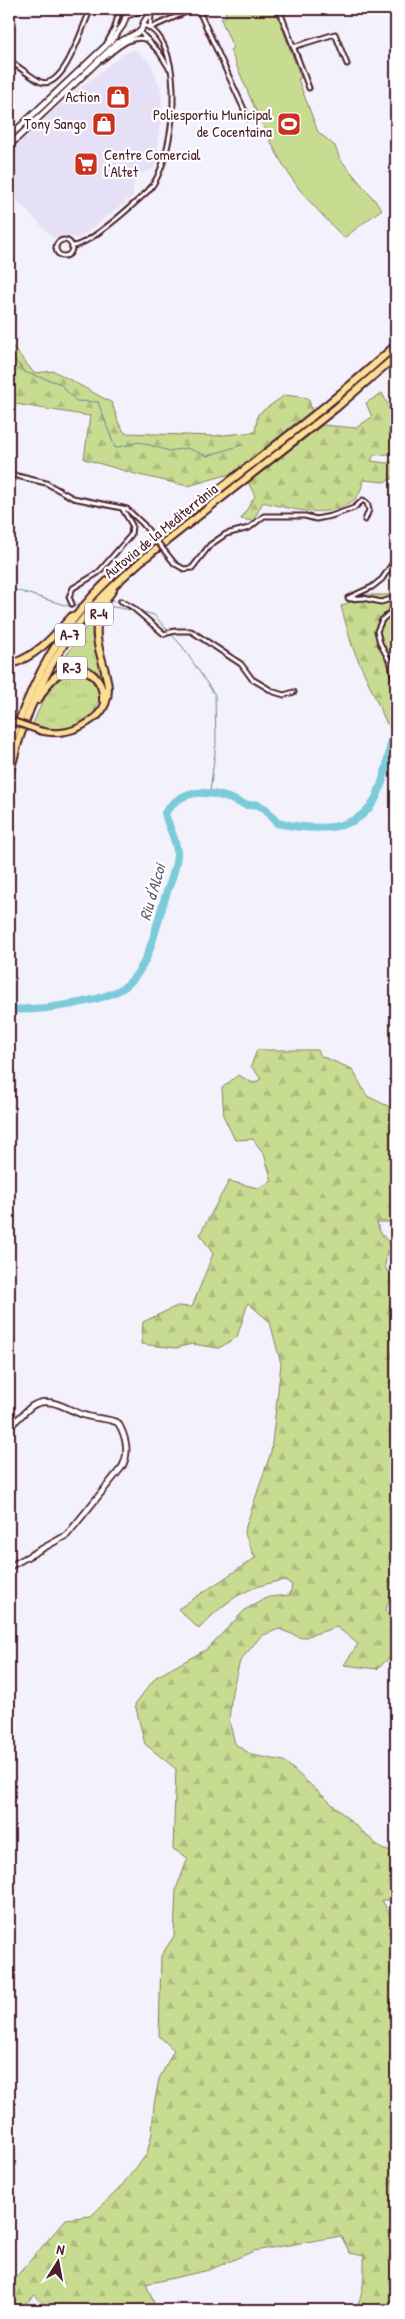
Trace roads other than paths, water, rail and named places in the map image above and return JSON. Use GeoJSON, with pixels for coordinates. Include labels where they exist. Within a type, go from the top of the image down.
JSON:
{"type":"FeatureCollection","features":[{"type":"Feature","properties":{"kind":"highway","name":"Autovia de la Mediterrània"},"geometry":{"type":"LineString","coordinates":[[9,749],[20,714],[44,664],[84,606],[120,570],[232,479],[354,384],[396,345]]}},
{"type":"Feature","properties":{"kind":"highway","name":"Autovia de la Mediterrània"},"geometry":{"type":"LineString","coordinates":[[9,778],[28,715],[55,659],[74,629],[104,595],[132,569],[336,408],[396,356]]}},
{"type":"Feature","properties":{"kind":"highway","name":"R-4"},"geometry":{"type":"LineString","coordinates":[[98,715],[105,704],[108,686],[96,637],[99,616],[112,591],[132,569]]}},
{"type":"Feature","properties":{"kind":"highway"},"geometry":{"type":"LineString","coordinates":[[9,665],[27,658],[45,646],[74,613],[84,606]]}},
{"type":"Feature","properties":{"kind":"highway","name":"R-3"},"geometry":{"type":"LineString","coordinates":[[28,715],[54,677],[73,668],[87,670],[97,677],[104,695],[98,715]]}},
{"type":"Feature","properties":{"kind":"main road"},"geometry":{"type":"LineString","coordinates":[[136,13],[145,9]]}},
{"type":"Feature","properties":{"kind":"main road"},"geometry":{"type":"LineString","coordinates":[[9,146],[117,43],[140,32],[153,9]]}},
{"type":"Feature","properties":{"kind":"main road"},"geometry":{"type":"LineString","coordinates":[[9,137],[113,39],[123,25],[127,12],[136,13],[141,16],[144,23]]}},
{"type":"Feature","properties":{"kind":"main road"},"geometry":{"type":"LineString","coordinates":[[123,25],[126,31],[133,34]]}},
{"type":"Feature","properties":{"kind":"main road"},"geometry":{"type":"LineString","coordinates":[[9,720],[41,731],[56,733],[75,730],[89,723],[98,715]]}},
{"type":"Feature","properties":{"kind":"main road"},"geometry":{"type":"LineString","coordinates":[[9,1427],[33,1406],[42,1402],[52,1402],[82,1415],[118,1423],[126,1444],[127,1453],[122,1467],[67,1535],[9,1568]]}},
{"type":"Feature","properties":{"kind":"street"},"geometry":{"type":"LineString","coordinates":[[9,61],[42,82],[50,81],[59,73],[78,45],[91,9]]}},
{"type":"Feature","properties":{"kind":"street"},"geometry":{"type":"LineString","coordinates":[[104,47],[114,30],[120,9]]}},
{"type":"Feature","properties":{"kind":"street"},"geometry":{"type":"LineString","coordinates":[[150,28],[150,17],[153,9]]}},
{"type":"Feature","properties":{"kind":"street"},"geometry":{"type":"LineString","coordinates":[[150,28],[193,9]]}},
{"type":"Feature","properties":{"kind":"street"},"geometry":{"type":"LineString","coordinates":[[198,9],[248,118]]}},
{"type":"Feature","properties":{"kind":"street"},"geometry":{"type":"LineString","coordinates":[[279,9],[309,88]]}},
{"type":"Feature","properties":{"kind":"street"},"geometry":{"type":"LineString","coordinates":[[73,246],[79,245],[98,232],[148,191],[155,184],[162,165],[172,123],[174,90],[164,48],[150,28],[144,23]]}},
{"type":"Feature","properties":{"kind":"street"},"geometry":{"type":"LineString","coordinates":[[140,32],[161,55],[170,70]]}},
{"type":"Feature","properties":{"kind":"street"},"geometry":{"type":"LineString","coordinates":[[294,47],[335,34],[347,64]]}},
{"type":"Feature","properties":{"kind":"street"},"geometry":{"type":"LineString","coordinates":[[88,71],[127,42],[138,37],[148,40]]}},
{"type":"Feature","properties":{"kind":"street"},"geometry":{"type":"LineString","coordinates":[[64,240],[73,246],[70,254],[65,256],[60,256],[56,249],[57,244],[64,240]]}},
{"type":"Feature","properties":{"kind":"street"},"geometry":{"type":"LineString","coordinates":[[9,474],[46,483],[73,498],[122,508],[134,514],[175,564],[184,569],[192,568],[210,545],[226,534],[249,528],[264,516],[305,516],[316,519],[354,508],[363,500],[368,503],[369,510],[365,520]]}},
{"type":"Feature","properties":{"kind":"street"},"geometry":{"type":"LineString","coordinates":[[72,604],[69,597],[73,588],[98,573],[131,535],[132,525],[122,508]]}},
{"type":"Feature","properties":{"kind":"street"},"geometry":{"type":"LineString","coordinates":[[396,558],[382,579],[348,598],[363,598],[381,602],[391,599],[396,602]]}},
{"type":"Feature","properties":{"kind":"street"},"geometry":{"type":"LineString","coordinates":[[121,601],[132,606],[164,634],[181,630],[197,634],[241,664],[252,679],[277,694],[284,695],[294,692]]}},
{"type":"Feature","properties":{"kind":"street"},"geometry":{"type":"LineString","coordinates":[[396,607],[382,620],[377,631],[380,643],[391,664],[396,692]]}},
{"type":"Feature","properties":{"kind":"waterway"},"geometry":{"type":"LineString","coordinates":[[9,352],[24,372],[59,383],[76,401],[98,402],[115,448],[139,442],[169,451],[187,448],[207,456],[241,445]]}},
{"type":"Feature","properties":{"kind":"waterway"},"geometry":{"type":"LineString","coordinates":[[9,588],[68,606],[80,606]]}},
{"type":"Feature","properties":{"kind":"waterway"},"geometry":{"type":"LineString","coordinates":[[107,606],[132,610]]}},
{"type":"Feature","properties":{"kind":"waterway"},"geometry":{"type":"LineString","coordinates":[[139,611],[154,615],[182,646],[215,695],[216,744],[210,792]]}},
{"type":"Feature","properties":{"kind":"waterway","name":"Riu d'Alcoi"},"geometry":{"type":"LineString","coordinates":[[9,1009],[53,1007],[103,997],[127,985],[135,977],[151,946],[176,865],[177,848],[165,813],[178,799],[194,793],[212,794],[246,805],[256,804],[266,809],[277,823],[315,828],[341,825],[353,821],[363,814],[379,792],[396,728]]}},
{"type":"Feature","properties":{"kind":"tunnel"},"geometry":{"type":"LineString","coordinates":[[107,601],[121,601]]}},
{"type":"Feature","properties":{"kind":"tunnel"},"geometry":{"type":"LineString","coordinates":[[72,604],[83,605]]}},
{"type":"Feature","properties":{"kind":"place","name":"Action"},"geometry":{"type":"Point","coordinates":[118,97]}},
{"type":"Feature","properties":{"kind":"place","name":"Tony Sango"},"geometry":{"type":"Point","coordinates":[104,124]}},
{"type":"Feature","properties":{"kind":"place","name":"Poliesportiu Municipal de Cocentaina"},"geometry":{"type":"Point","coordinates":[289,124]}},
{"type":"Feature","properties":{"kind":"place","name":"Centre Comercial l'Altet"},"geometry":{"type":"Point","coordinates":[86,164]}}]}
